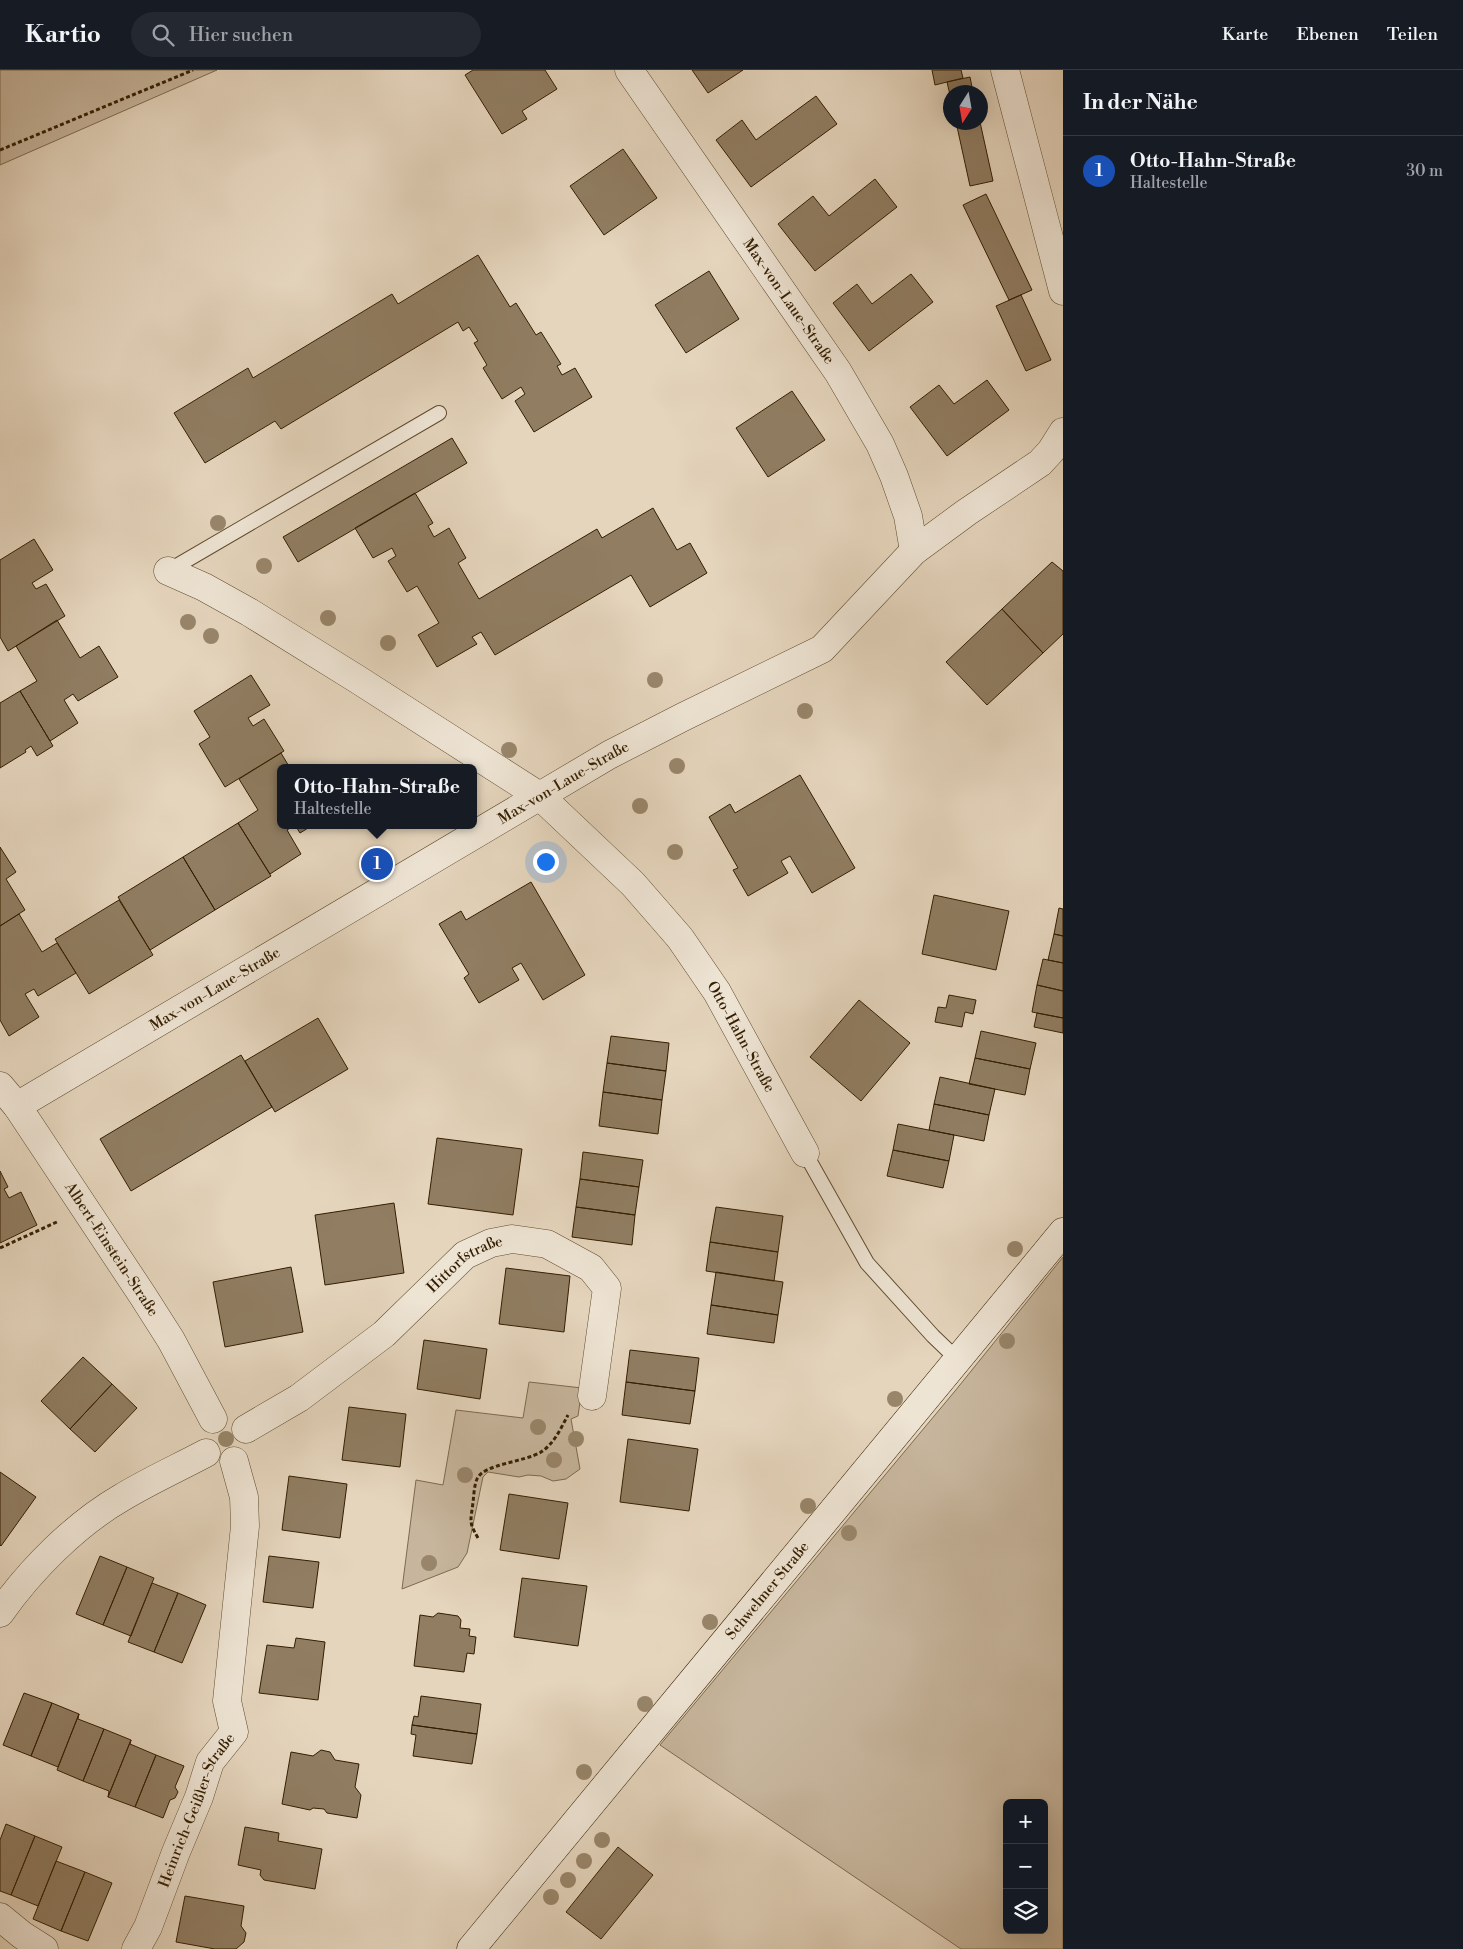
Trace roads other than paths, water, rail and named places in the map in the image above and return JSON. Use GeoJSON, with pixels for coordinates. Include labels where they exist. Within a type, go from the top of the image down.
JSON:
{"type":"FeatureCollection","features":[{"type":"Feature","properties":{"kind":"street","name":"Max-von-Laue-Straße"},"geometry":{"type":"LineString","coordinates":[[629,70],[838,372],[880,444],[894,476],[908,516],[914,551]]}},
{"type":"Feature","properties":{"kind":"street"},"geometry":{"type":"LineString","coordinates":[[1004,70],[1063,291]]}},
{"type":"Feature","properties":{"kind":"street","name":"Max-von-Laue-Straße"},"geometry":{"type":"LineString","coordinates":[[9,1096],[540,797],[609,755],[682,717],[822,650],[914,551],[967,512],[1025,474],[1050,452],[1063,432]]}},
{"type":"Feature","properties":{"kind":"street","name":"Otto-Hahn-Straße"},"geometry":{"type":"LineString","coordinates":[[168,571],[204,586],[249,612],[540,797],[633,884],[680,938],[717,992],[805,1152]]}},
{"type":"Feature","properties":{"kind":"street","name":"Albert-Einstein-Straße"},"geometry":{"type":"LineString","coordinates":[[9,1096],[86,1209],[171,1340],[213,1419]]}},
{"type":"Feature","properties":{"kind":"street","name":"Schwelmer Straße"},"geometry":{"type":"LineString","coordinates":[[471,1949],[1063,1232]]}},
{"type":"Feature","properties":{"kind":"street","name":"Hittorfstraße"},"geometry":{"type":"LineString","coordinates":[[246,1429],[299,1398],[384,1334],[465,1255],[491,1243],[512,1239],[547,1244],[590,1268],[607,1288],[583,1403]]}},
{"type":"Feature","properties":{"kind":"street"},"geometry":{"type":"LineString","coordinates":[[220,1416],[235,1418],[246,1429],[249,1436],[249,1444],[241,1457],[227,1463],[219,1462],[206,1453],[201,1438],[203,1430],[213,1419],[220,1416]]}},
{"type":"Feature","properties":{"kind":"street"},"geometry":{"type":"LineString","coordinates":[[0,1613],[18,1587],[81,1526],[121,1498],[206,1453]]}},
{"type":"Feature","properties":{"kind":"street","name":"Heinrich-Geißler-Straße"},"geometry":{"type":"LineString","coordinates":[[136,1949],[148,1927],[199,1797],[210,1762],[234,1732],[227,1701],[245,1526],[244,1497],[234,1461]]}},
{"type":"Feature","properties":{"kind":"street"},"geometry":{"type":"LineString","coordinates":[[0,1917],[22,1935],[44,1949]]}},
{"type":"Feature","properties":{"kind":"lane"},"geometry":{"type":"LineString","coordinates":[[168,571],[439,413]]}},
{"type":"Feature","properties":{"kind":"lane","name":"Otto-Hahn-Straße"},"geometry":{"type":"LineString","coordinates":[[805,1152],[867,1263],[933,1336],[958,1360]]}},
{"type":"Feature","properties":{"kind":"place","name":"Otto-Hahn-Straße"},"geometry":{"type":"Point","coordinates":[377,864]}}]}
